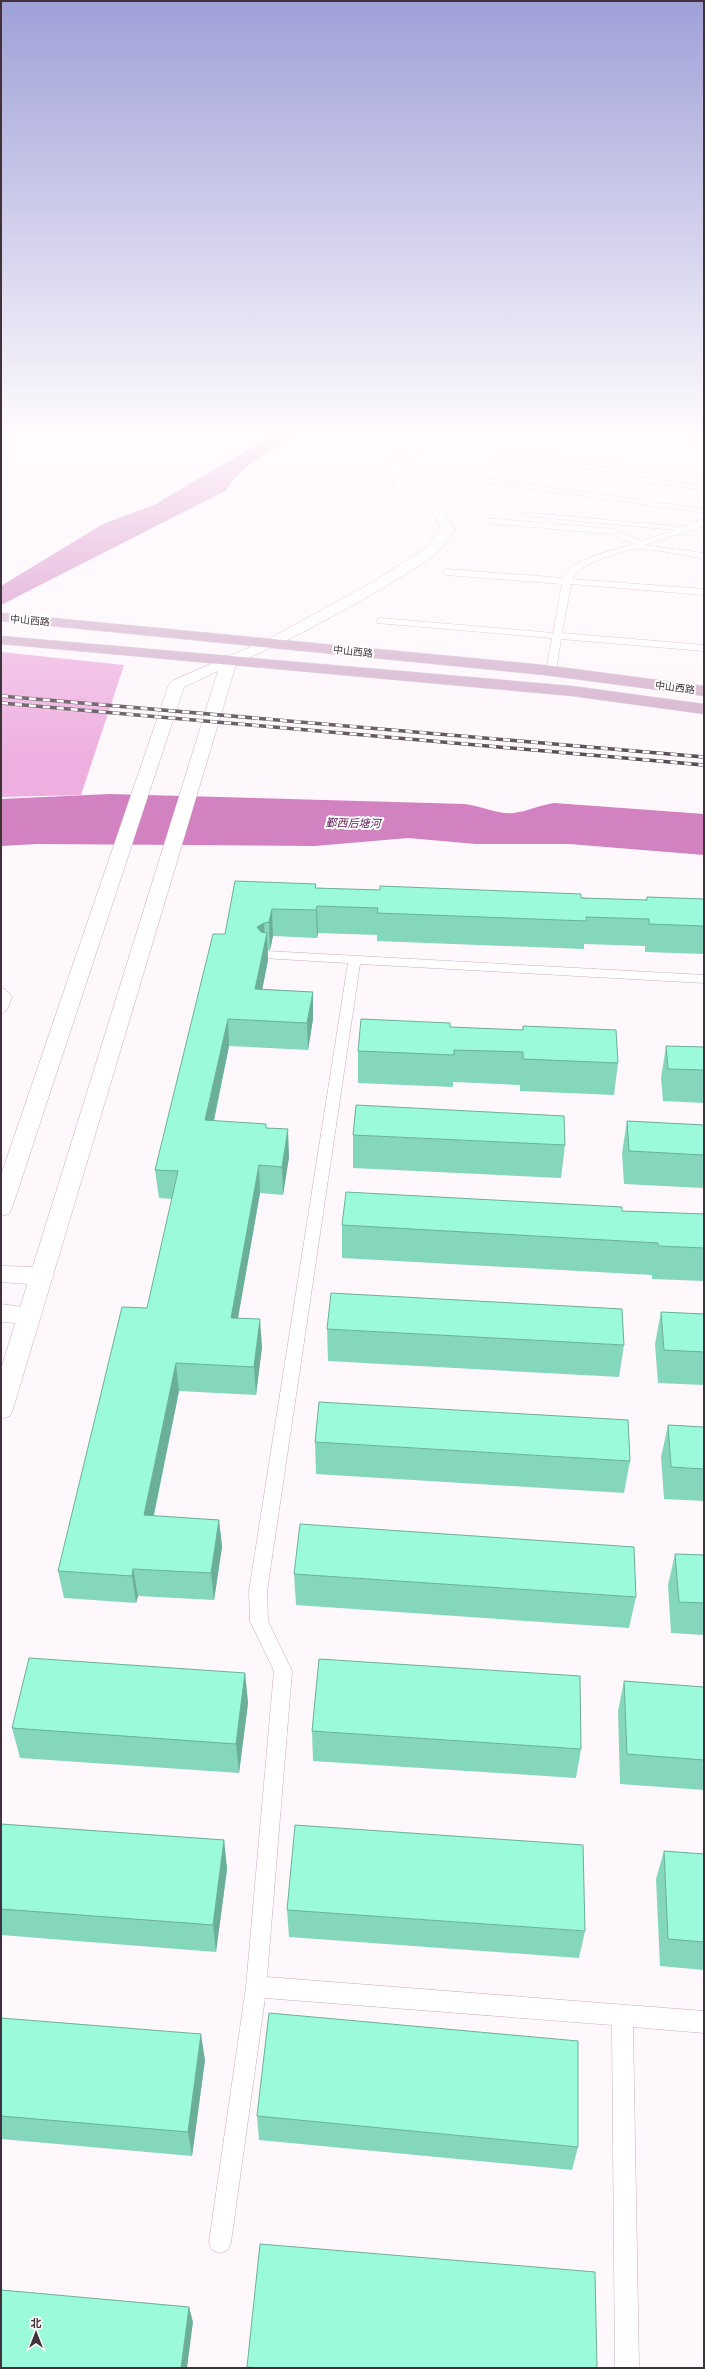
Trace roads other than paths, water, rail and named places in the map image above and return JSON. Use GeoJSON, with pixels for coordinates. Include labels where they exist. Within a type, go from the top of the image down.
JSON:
{"type":"FeatureCollection","features":[{"type":"Feature","properties":{"kind":"main road","name":"中山西路"},"geometry":{"type":"LineString","coordinates":[[2,617],[551,671],[704,691]]}},
{"type":"Feature","properties":{"kind":"main road","name":"中山西路"},"geometry":{"type":"LineString","coordinates":[[1,640],[572,691],[704,709]]}},
{"type":"Feature","properties":{"kind":"street"},"geometry":{"type":"LineString","coordinates":[[1,1208],[141,787],[177,684],[272,643],[376,586],[431,551],[436,545]]}},
{"type":"Feature","properties":{"kind":"street"},"geometry":{"type":"LineString","coordinates":[[1,1409],[229,661]]}},
{"type":"Feature","properties":{"kind":"street"},"geometry":{"type":"LineString","coordinates":[[1,1274],[42,1276]]}},
{"type":"Feature","properties":{"kind":"street"},"geometry":{"type":"LineString","coordinates":[[1,1313],[30,1315]]}},
{"type":"Feature","properties":{"kind":"lane"},"geometry":{"type":"LineString","coordinates":[[551,671],[567,582],[571,571],[581,564],[636,545],[704,556]]}},
{"type":"Feature","properties":{"kind":"lane"},"geometry":{"type":"LineString","coordinates":[[446,572],[704,592]]}},
{"type":"Feature","properties":{"kind":"lane"},"geometry":{"type":"LineString","coordinates":[[380,621],[704,648]]}},
{"type":"Feature","properties":{"kind":"lane"},"geometry":{"type":"LineString","coordinates":[[266,955],[704,979]]}},
{"type":"Feature","properties":{"kind":"lane"},"geometry":{"type":"LineString","coordinates":[[220,2242],[256,1987],[283,1671],[259,1621],[258,1591],[355,960]]}},
{"type":"Feature","properties":{"kind":"lane"},"geometry":{"type":"LineString","coordinates":[[1,992],[6,997],[1,1010]]}},
{"type":"Feature","properties":{"kind":"lane"},"geometry":{"type":"LineString","coordinates":[[256,1987],[622,2017],[704,2022]]}},
{"type":"Feature","properties":{"kind":"lane"},"geometry":{"type":"LineString","coordinates":[[622,2017],[627,2368]]}},
{"type":"Feature","properties":{"kind":"water"},"geometry":{"type":"Polygon","coordinates":[[[69,545],[120,545],[1,605],[1,586],[69,545]]]}},
{"type":"Feature","properties":{"kind":"water","name":"鄞西后塘河"},"geometry":{"type":"Polygon","coordinates":[[[110,794],[465,804],[502,813],[514,813],[554,803],[704,814],[704,855],[569,844],[476,844],[408,838],[315,846],[37,844],[1,846],[1,799],[110,794]]]}},
{"type":"Feature","properties":{"kind":"railway"},"geometry":{"type":"LineString","coordinates":[[1,696],[704,757]]}},
{"type":"Feature","properties":{"kind":"railway"},"geometry":{"type":"LineString","coordinates":[[1,703],[704,765]]}}]}
